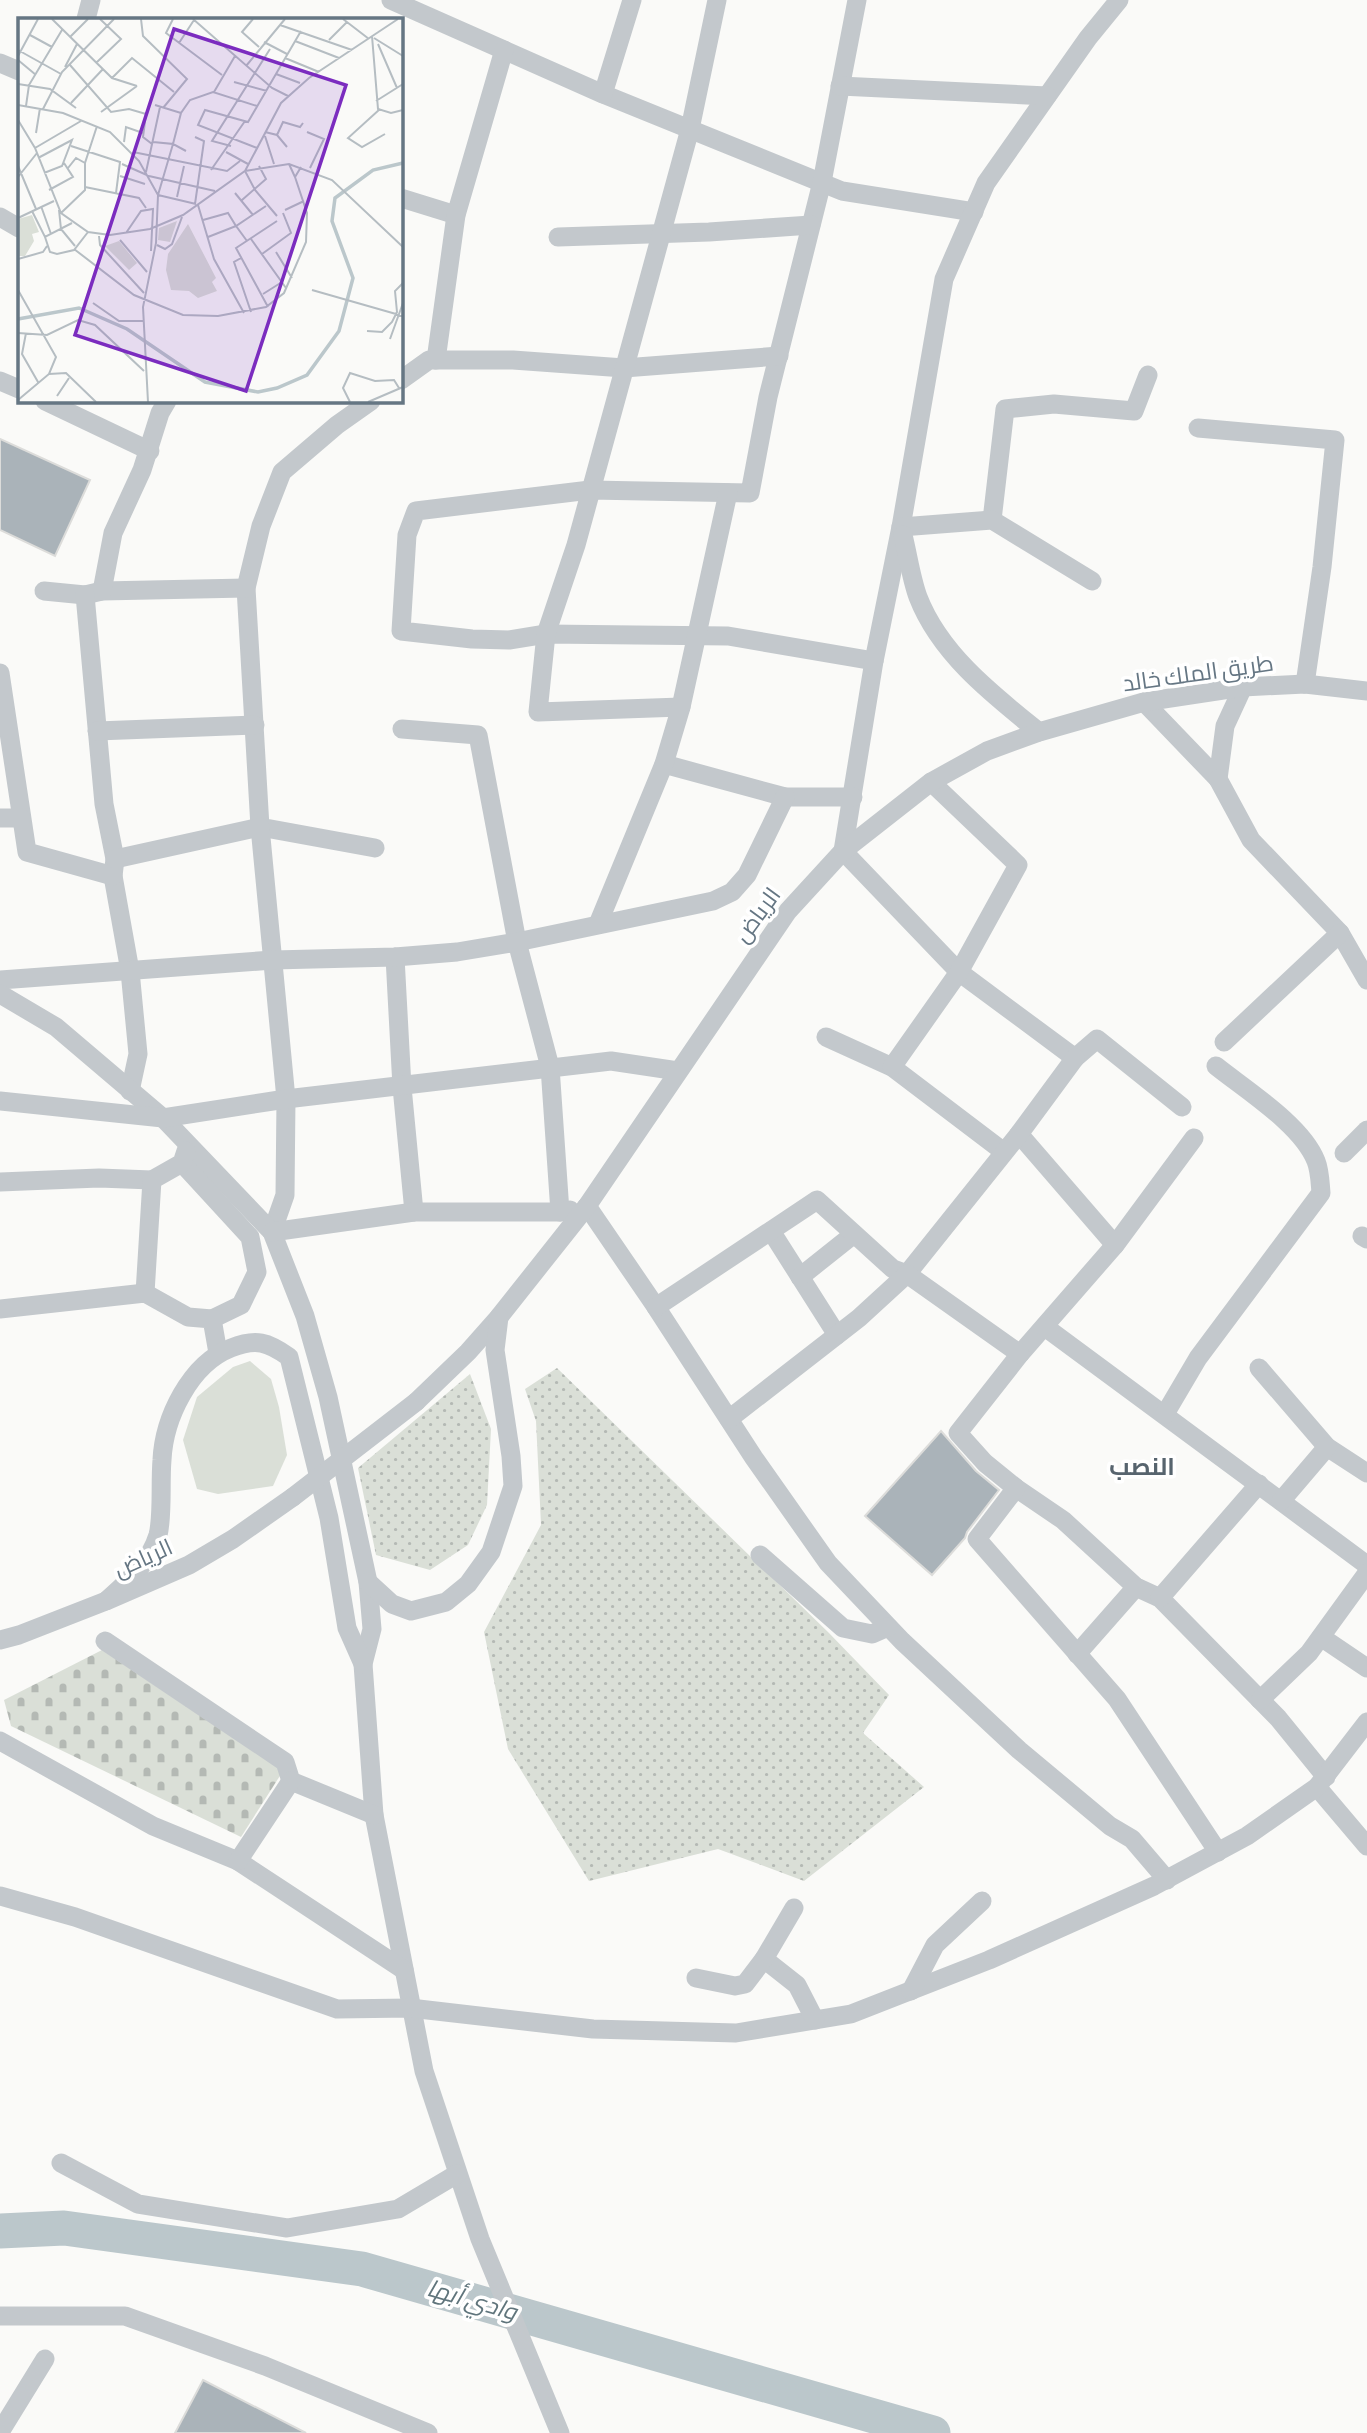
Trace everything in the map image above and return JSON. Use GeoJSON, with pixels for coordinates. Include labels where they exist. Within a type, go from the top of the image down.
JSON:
{"type":"FeatureCollection","features":[{"type":"Feature","properties":{"kind":"street"},"geometry":{"type":"LineString","coordinates":[[86,18],[91,0]]}},
{"type":"Feature","properties":{"kind":"street"},"geometry":{"type":"LineString","coordinates":[[391,0],[603,94],[842,191],[974,212]]}},
{"type":"Feature","properties":{"kind":"street"},"geometry":{"type":"LineString","coordinates":[[603,94],[632,0]]}},
{"type":"Feature","properties":{"kind":"street"},"geometry":{"type":"LineString","coordinates":[[681,707],[538,712],[545,634],[576,545],[662,232],[690,129],[718,0]]}},
{"type":"Feature","properties":{"kind":"street"},"geometry":{"type":"LineString","coordinates":[[856,0],[822,182],[779,356],[750,493],[590,490],[416,512],[407,535],[401,631],[509,640],[545,634],[727,636],[874,661]]}},
{"type":"Feature","properties":{"kind":"street"},"geometry":{"type":"LineString","coordinates":[[1074,1058],[959,972],[843,851],[874,661],[901,527],[944,279],[986,183],[1088,37],[1119,0]]}},
{"type":"Feature","properties":{"kind":"street"},"geometry":{"type":"LineString","coordinates":[[436,360],[456,215],[504,50]]}},
{"type":"Feature","properties":{"kind":"street"},"geometry":{"type":"LineString","coordinates":[[0,64],[18,71]]}},
{"type":"Feature","properties":{"kind":"street"},"geometry":{"type":"LineString","coordinates":[[840,86],[1047,96]]}},
{"type":"Feature","properties":{"kind":"street"},"geometry":{"type":"LineString","coordinates":[[402,198],[456,215]]}},
{"type":"Feature","properties":{"kind":"street"},"geometry":{"type":"LineString","coordinates":[[0,217],[18,227]]}},
{"type":"Feature","properties":{"kind":"street"},"geometry":{"type":"LineString","coordinates":[[558,237],[709,232],[811,225]]}},
{"type":"Feature","properties":{"kind":"street"},"geometry":{"type":"LineString","coordinates":[[402,379],[429,360],[513,360],[624,368],[779,356]]}},
{"type":"Feature","properties":{"kind":"street"},"geometry":{"type":"LineString","coordinates":[[992,520],[1004,409],[1054,404],[1134,411],[1148,375]]}},
{"type":"Feature","properties":{"kind":"street"},"geometry":{"type":"LineString","coordinates":[[0,381],[18,389]]}},
{"type":"Feature","properties":{"kind":"street"},"geometry":{"type":"LineString","coordinates":[[47,402],[149,451]]}},
{"type":"Feature","properties":{"kind":"street"},"geometry":{"type":"LineString","coordinates":[[130,1091],[138,1054],[130,971],[104,804],[97,731],[94,593],[113,533],[149,451],[160,413],[166,402]]}},
{"type":"Feature","properties":{"kind":"street"},"geometry":{"type":"LineString","coordinates":[[272,1232],[285,1195],[286,1099],[260,827],[246,588],[261,526],[282,472],[337,425],[370,402]]}},
{"type":"Feature","properties":{"kind":"street"},"geometry":{"type":"LineString","coordinates":[[1198,428],[1335,440],[1322,568],[1305,684]]}},
{"type":"Feature","properties":{"kind":"street"},"geometry":{"type":"LineString","coordinates":[[598,924],[664,764],[681,707],[728,493]]}},
{"type":"Feature","properties":{"kind":"street"},"geometry":{"type":"LineString","coordinates":[[901,527],[992,520],[1092,581]]}},
{"type":"Feature","properties":{"kind":"street"},"geometry":{"type":"LineString","coordinates":[[901,527],[918,598],[943,643],[992,694],[1039,732]]}},
{"type":"Feature","properties":{"kind":"street"},"geometry":{"type":"LineString","coordinates":[[44,591],[94,593],[246,588]]}},
{"type":"Feature","properties":{"kind":"street"},"geometry":{"type":"LineString","coordinates":[[0,673],[27,852],[114,867],[260,827],[374,848]]}},
{"type":"Feature","properties":{"kind":"street","name":"طريق الملك خالد"},"geometry":{"type":"LineString","coordinates":[[1039,732],[1144,702],[1242,687],[1305,684],[1367,691]]}},
{"type":"Feature","properties":{"kind":"street"},"geometry":{"type":"LineString","coordinates":[[1218,779],[1225,726],[1242,687]]}},
{"type":"Feature","properties":{"kind":"street"},"geometry":{"type":"LineString","coordinates":[[1144,702],[1218,779],[1251,841],[1340,933],[1367,980]]}},
{"type":"Feature","properties":{"kind":"street"},"geometry":{"type":"LineString","coordinates":[[97,731],[255,725]]}},
{"type":"Feature","properties":{"kind":"street"},"geometry":{"type":"LineString","coordinates":[[402,729],[478,735],[517,942],[550,1067],[560,1212]]}},
{"type":"Feature","properties":{"kind":"street","name":"الرياض"},"geometry":{"type":"LineString","coordinates":[[0,1640],[106,1601],[189,1565],[233,1539],[293,1497],[416,1402],[468,1352],[499,1317],[587,1206],[788,911],[843,851],[931,782],[986,751],[1039,732]]}},
{"type":"Feature","properties":{"kind":"street"},"geometry":{"type":"LineString","coordinates":[[664,764],[785,797],[853,797]]}},
{"type":"Feature","properties":{"kind":"street"},"geometry":{"type":"LineString","coordinates":[[892,1067],[959,972],[1017,865],[931,782]]}},
{"type":"Feature","properties":{"kind":"street"},"geometry":{"type":"LineString","coordinates":[[0,980],[273,960],[395,957],[457,952],[713,901],[732,892],[747,875],[785,797]]}},
{"type":"Feature","properties":{"kind":"street"},"geometry":{"type":"LineString","coordinates":[[0,818],[22,818]]}},
{"type":"Feature","properties":{"kind":"street"},"geometry":{"type":"LineString","coordinates":[[1224,1042],[1340,933]]}},
{"type":"Feature","properties":{"kind":"street"},"geometry":{"type":"LineString","coordinates":[[395,957],[402,1087],[414,1212]]}},
{"type":"Feature","properties":{"kind":"street"},"geometry":{"type":"LineString","coordinates":[[0,994],[56,1027],[163,1118],[185,1153],[250,1237],[257,1272],[241,1305],[212,1319],[188,1317],[145,1293],[0,1309]]}},
{"type":"Feature","properties":{"kind":"street"},"geometry":{"type":"LineString","coordinates":[[826,1037],[892,1067],[1004,1152]]}},
{"type":"Feature","properties":{"kind":"street"},"geometry":{"type":"LineString","coordinates":[[729,1419],[837,1335],[907,1274],[1019,1134],[1074,1058],[1097,1039],[1182,1107]]}},
{"type":"Feature","properties":{"kind":"street"},"geometry":{"type":"LineString","coordinates":[[0,1101],[163,1118],[286,1099],[611,1061],[678,1071]]}},
{"type":"Feature","properties":{"kind":"street"},"geometry":{"type":"LineString","coordinates":[[1165,1414],[1198,1359],[1321,1194],[1318,1166],[1306,1142],[1292,1126],[1216,1066]]}},
{"type":"Feature","properties":{"kind":"street"},"geometry":{"type":"LineString","coordinates":[[1344,1153],[1367,1130]]}},
{"type":"Feature","properties":{"kind":"street"},"geometry":{"type":"LineString","coordinates":[[1019,1134],[1115,1245]]}},
{"type":"Feature","properties":{"kind":"street"},"geometry":{"type":"LineString","coordinates":[[1194,1138],[1115,1245],[1020,1354],[958,1433],[985,1463],[1016,1489],[1063,1520],[1136,1587],[1160,1598],[1278,1718],[1367,1846]]}},
{"type":"Feature","properties":{"kind":"street"},"geometry":{"type":"LineString","coordinates":[[185,1153],[272,1232],[305,1316],[328,1397],[368,1582],[372,1629],[363,1664],[374,1815],[424,2071],[480,2239],[560,2433]]}},
{"type":"Feature","properties":{"kind":"street"},"geometry":{"type":"LineString","coordinates":[[0,1182],[99,1178],[152,1180],[185,1153]]}},
{"type":"Feature","properties":{"kind":"street"},"geometry":{"type":"LineString","coordinates":[[145,1293],[152,1180]]}},
{"type":"Feature","properties":{"kind":"street"},"geometry":{"type":"LineString","coordinates":[[656,1307],[817,1200],[893,1269],[907,1274],[1020,1354]]}},
{"type":"Feature","properties":{"kind":"street"},"geometry":{"type":"LineString","coordinates":[[272,1232],[414,1212],[560,1212],[587,1206],[828,1563],[888,1627],[1019,1750],[1110,1826],[1132,1839],[1167,1880]]}},
{"type":"Feature","properties":{"kind":"street"},"geometry":{"type":"LineString","coordinates":[[771,1231],[837,1335]]}},
{"type":"Feature","properties":{"kind":"street"},"geometry":{"type":"LineString","coordinates":[[800,1278],[854,1234]]}},
{"type":"Feature","properties":{"kind":"street"},"geometry":{"type":"LineString","coordinates":[[368,1582],[392,1604],[411,1611],[446,1602],[468,1584],[491,1552],[513,1486],[495,1350],[499,1317]]}},
{"type":"Feature","properties":{"kind":"street"},"geometry":{"type":"LineString","coordinates":[[212,1319],[218,1353]]}},
{"type":"Feature","properties":{"kind":"street"},"geometry":{"type":"LineString","coordinates":[[1045,1327],[1367,1565]]}},
{"type":"Feature","properties":{"kind":"street"},"geometry":{"type":"LineString","coordinates":[[106,1601],[144,1566],[158,1534],[162,1456],[171,1419],[188,1385],[218,1353],[247,1341],[272,1344],[289,1357],[329,1518],[347,1628],[363,1664]]}},
{"type":"Feature","properties":{"kind":"street"},"geometry":{"type":"LineString","coordinates":[[1259,1368],[1327,1447],[1367,1473]]}},
{"type":"Feature","properties":{"kind":"street"},"geometry":{"type":"LineString","coordinates":[[1281,1501],[1327,1447]]}},
{"type":"Feature","properties":{"kind":"street"},"geometry":{"type":"LineString","coordinates":[[1160,1598],[1259,1484]]}},
{"type":"Feature","properties":{"kind":"street"},"geometry":{"type":"LineString","coordinates":[[1016,1489],[977,1539],[1116,1699],[1218,1852]]}},
{"type":"Feature","properties":{"kind":"street"},"geometry":{"type":"LineString","coordinates":[[760,1555],[844,1628],[872,1634],[888,1627]]}},
{"type":"Feature","properties":{"kind":"street"},"geometry":{"type":"LineString","coordinates":[[1260,1700],[1309,1653],[1367,1573]]}},
{"type":"Feature","properties":{"kind":"street"},"geometry":{"type":"LineString","coordinates":[[1077,1654],[1136,1587]]}},
{"type":"Feature","properties":{"kind":"street"},"geometry":{"type":"LineString","coordinates":[[1321,1637],[1367,1668]]}},
{"type":"Feature","properties":{"kind":"street"},"geometry":{"type":"LineString","coordinates":[[105,1641],[285,1762],[291,1781]]}},
{"type":"Feature","properties":{"kind":"street"},"geometry":{"type":"LineString","coordinates":[[0,1896],[75,1917],[337,2009],[410,2008],[593,2029],[736,2034],[851,2014],[989,1960],[1167,1880],[1247,1836],[1321,1782],[1367,1722]]}},
{"type":"Feature","properties":{"kind":"street"},"geometry":{"type":"LineString","coordinates":[[0,1741],[153,1826],[238,1861],[404,1970]]}},
{"type":"Feature","properties":{"kind":"street"},"geometry":{"type":"LineString","coordinates":[[291,1781],[374,1815]]}},
{"type":"Feature","properties":{"kind":"street"},"geometry":{"type":"LineString","coordinates":[[238,1861],[291,1781]]}},
{"type":"Feature","properties":{"kind":"street"},"geometry":{"type":"LineString","coordinates":[[911,1991],[935,1945],[982,1901]]}},
{"type":"Feature","properties":{"kind":"street"},"geometry":{"type":"LineString","coordinates":[[696,1978],[735,1986],[745,1984],[764,1959],[794,1908]]}},
{"type":"Feature","properties":{"kind":"street"},"geometry":{"type":"LineString","coordinates":[[764,1959],[797,1985],[815,2020]]}},
{"type":"Feature","properties":{"kind":"street"},"geometry":{"type":"LineString","coordinates":[[61,2163],[138,2204],[287,2228],[398,2209],[457,2174]]}},
{"type":"Feature","properties":{"kind":"street"},"geometry":{"type":"LineString","coordinates":[[0,2316],[125,2316],[265,2366],[428,2433]]}},
{"type":"Feature","properties":{"kind":"street"},"geometry":{"type":"LineString","coordinates":[[0,2432],[45,2359]]}},
{"type":"Feature","properties":{"kind":"green space"},"geometry":{"type":"Polygon","coordinates":[[[250,1361],[271,1379],[287,1455],[273,1486],[218,1494],[197,1489],[183,1440],[197,1397],[233,1367],[250,1361]]]}},
{"type":"Feature","properties":{"kind":"green space"},"geometry":{"type":"Polygon","coordinates":[[[557,1368],[889,1695],[863,1733],[924,1787],[804,1881],[718,1849],[589,1881],[508,1749],[484,1632],[541,1525],[536,1421],[525,1389],[557,1368]]]}},
{"type":"Feature","properties":{"kind":"green space"},"geometry":{"type":"Polygon","coordinates":[[[470,1374],[491,1429],[487,1505],[468,1545],[430,1570],[376,1555],[358,1468],[470,1374]]]}},
{"type":"Feature","properties":{"kind":"green space"},"geometry":{"type":"Polygon","coordinates":[[[102,1650],[283,1771],[241,1837],[11,1726],[4,1700],[102,1650]]]}},
{"type":"Feature","properties":{"kind":"building"},"geometry":{"type":"Polygon","coordinates":[[[0,439],[90,480],[55,556],[0,530],[0,439]]]}},
{"type":"Feature","properties":{"kind":"building"},"geometry":{"type":"Polygon","coordinates":[[[941,1431],[976,1471],[999,1490],[965,1538],[932,1575],[865,1516],[941,1431]]]}},
{"type":"Feature","properties":{"kind":"building"},"geometry":{"type":"Polygon","coordinates":[[[203,2380],[306,2433],[175,2433],[203,2380]]]}},
{"type":"Feature","properties":{"kind":"waterway","name":"وادي أبها"},"geometry":{"type":"LineString","coordinates":[[0,2231],[64,2228],[362,2269],[933,2433]]}},
{"type":"Feature","properties":{"kind":"district","name":"النصب"},"geometry":{"type":"Point","coordinates":[1142,1467]}}]}
